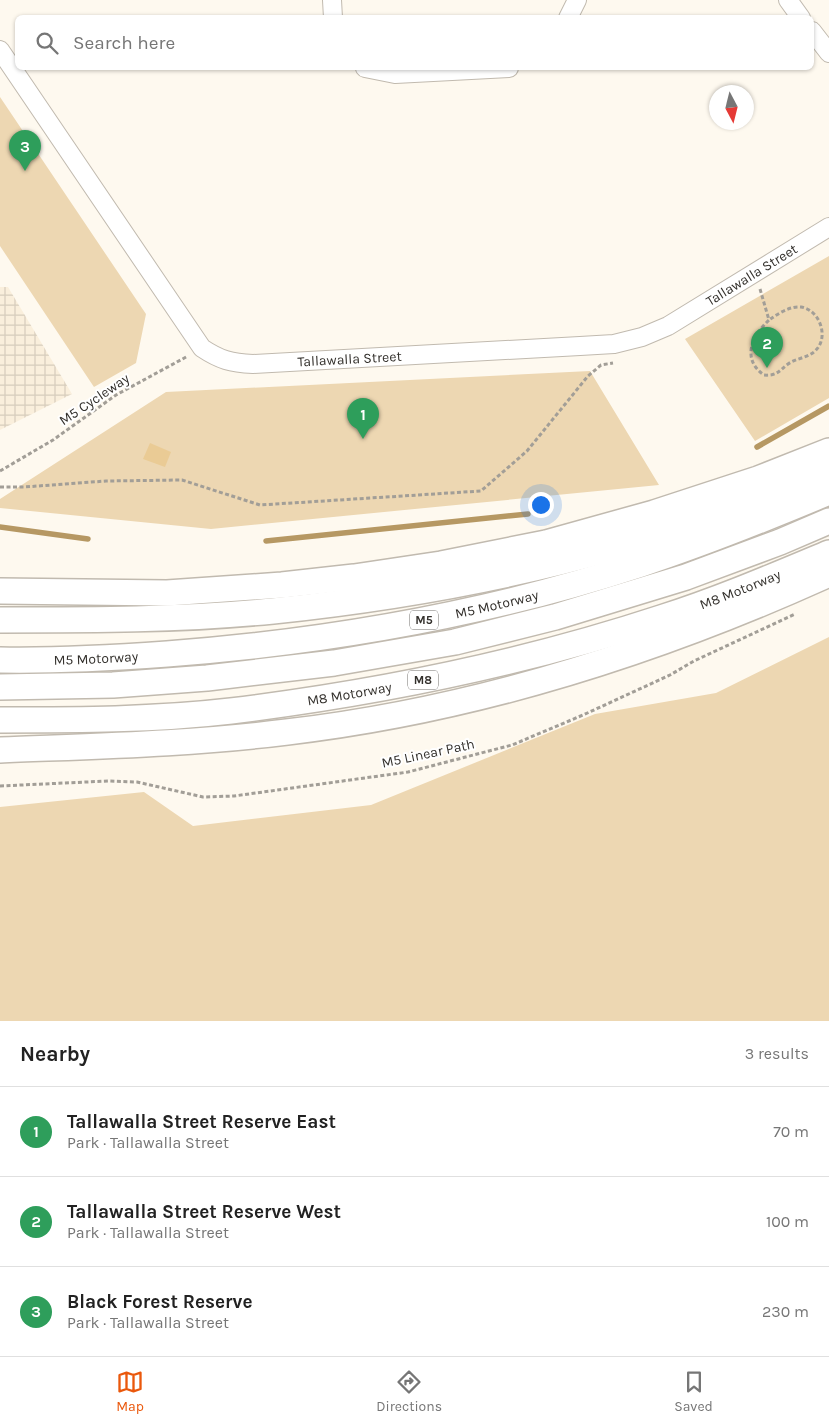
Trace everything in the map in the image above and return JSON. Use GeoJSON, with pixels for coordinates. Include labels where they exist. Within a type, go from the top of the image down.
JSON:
{"type":"FeatureCollection","features":[{"type":"Feature","properties":{"kind":"highway"},"geometry":{"type":"LineString","coordinates":[[0,591],[167,593],[282,585],[441,564],[546,543],[645,516],[758,479],[829,451]]}},
{"type":"Feature","properties":{"kind":"highway"},"geometry":{"type":"LineString","coordinates":[[0,620],[187,617],[272,611],[357,601],[456,584],[564,561],[616,547],[755,502],[829,472]]}},
{"type":"Feature","properties":{"kind":"highway","name":"M5 Motorway"},"geometry":{"type":"LineString","coordinates":[[0,660],[110,658],[223,650],[367,631],[454,614],[551,590],[640,565],[708,541],[829,492]]}},
{"type":"Feature","properties":{"kind":"highway","name":"M5 Motorway"},"geometry":{"type":"LineString","coordinates":[[0,687],[114,685],[207,678],[334,663],[455,642],[555,617],[686,577],[780,542],[829,521]]}},
{"type":"Feature","properties":{"kind":"highway","name":"M8 Motorway"},"geometry":{"type":"LineString","coordinates":[[0,720],[109,720],[229,712],[332,697],[451,675],[542,653],[661,618],[727,595],[829,554]]}},
{"type":"Feature","properties":{"kind":"highway"},"geometry":{"type":"LineString","coordinates":[[0,750],[179,743],[288,732],[356,722],[444,705],[538,682],[635,652],[732,616],[829,574]]}},
{"type":"Feature","properties":{"kind":"street"},"geometry":{"type":"LineString","coordinates":[[332,0],[332,15]]}},
{"type":"Feature","properties":{"kind":"street"},"geometry":{"type":"LineString","coordinates":[[570,15],[577,0]]}},
{"type":"Feature","properties":{"kind":"street"},"geometry":{"type":"LineString","coordinates":[[788,0],[799,15]]}},
{"type":"Feature","properties":{"kind":"street"},"geometry":{"type":"LineString","coordinates":[[814,34],[829,53]]}},
{"type":"Feature","properties":{"kind":"street","name":"Tallawalla Street"},"geometry":{"type":"LineString","coordinates":[[0,50],[202,348],[217,358],[234,364],[614,344],[642,337],[668,326],[829,227]]}},
{"type":"Feature","properties":{"kind":"street"},"geometry":{"type":"LineString","coordinates":[[375,70],[395,74],[471,70]]}},
{"type":"Feature","properties":{"kind":"path"},"geometry":{"type":"LineString","coordinates":[[767,284],[760,289],[769,320]]}},
{"type":"Feature","properties":{"kind":"path"},"geometry":{"type":"LineString","coordinates":[[789,308],[804,308],[814,314],[820,323],[822,333],[820,343],[811,354],[789,363],[777,374],[764,375],[754,364],[751,350],[756,334],[769,320],[789,308]]}},
{"type":"Feature","properties":{"kind":"path","name":"M5 Cycleway"},"geometry":{"type":"LineString","coordinates":[[0,471],[53,440],[116,395],[202,348]]}},
{"type":"Feature","properties":{"kind":"path"},"geometry":{"type":"LineString","coordinates":[[0,487],[106,481],[182,480],[260,505],[481,491],[527,451],[588,376],[601,366],[616,362]]}},
{"type":"Feature","properties":{"kind":"path","name":"M5 Linear Path"},"geometry":{"type":"LineString","coordinates":[[0,786],[137,782],[203,796],[234,796],[408,772],[512,745],[670,675],[694,661],[796,614]]}},
{"type":"Feature","properties":{"kind":"shaded area"},"geometry":{"type":"Polygon","coordinates":[[[0,97],[146,314],[136,363],[94,387],[0,246],[0,97]]]}},
{"type":"Feature","properties":{"kind":"shaded area"},"geometry":{"type":"Polygon","coordinates":[[[829,256],[829,398],[755,441],[685,339],[829,256]]]}},
{"type":"Feature","properties":{"kind":"shaded area"},"geometry":{"type":"Polygon","coordinates":[[[0,287],[8,287],[72,394],[0,430],[0,287]]]}},
{"type":"Feature","properties":{"kind":"shaded area"},"geometry":{"type":"Polygon","coordinates":[[[590,371],[659,485],[211,529],[0,508],[0,499],[166,392],[590,371]]]}},
{"type":"Feature","properties":{"kind":"shaded area"},"geometry":{"type":"Polygon","coordinates":[[[829,637],[829,1021],[0,1021],[0,807],[144,792],[193,826],[371,805],[595,714],[716,693],[829,637]]]}},
{"type":"Feature","properties":{"kind":"building"},"geometry":{"type":"Polygon","coordinates":[[[150,443],[171,452],[165,467],[143,459],[150,443]]]}},
{"type":"Feature","properties":{"kind":"waterway"},"geometry":{"type":"LineString","coordinates":[[757,447],[829,406]]}},
{"type":"Feature","properties":{"kind":"waterway"},"geometry":{"type":"LineString","coordinates":[[266,541],[528,514]]}},
{"type":"Feature","properties":{"kind":"waterway"},"geometry":{"type":"LineString","coordinates":[[0,527],[88,539]]}},
{"type":"Feature","properties":{"kind":"place","name":"Black Forest Reserve"},"geometry":{"type":"Point","coordinates":[25,171]}},
{"type":"Feature","properties":{"kind":"place","name":"Tallawalla Street Reserve West"},"geometry":{"type":"Point","coordinates":[767,368]}},
{"type":"Feature","properties":{"kind":"place","name":"Tallawalla Street Reserve East"},"geometry":{"type":"Point","coordinates":[363,439]}}]}
